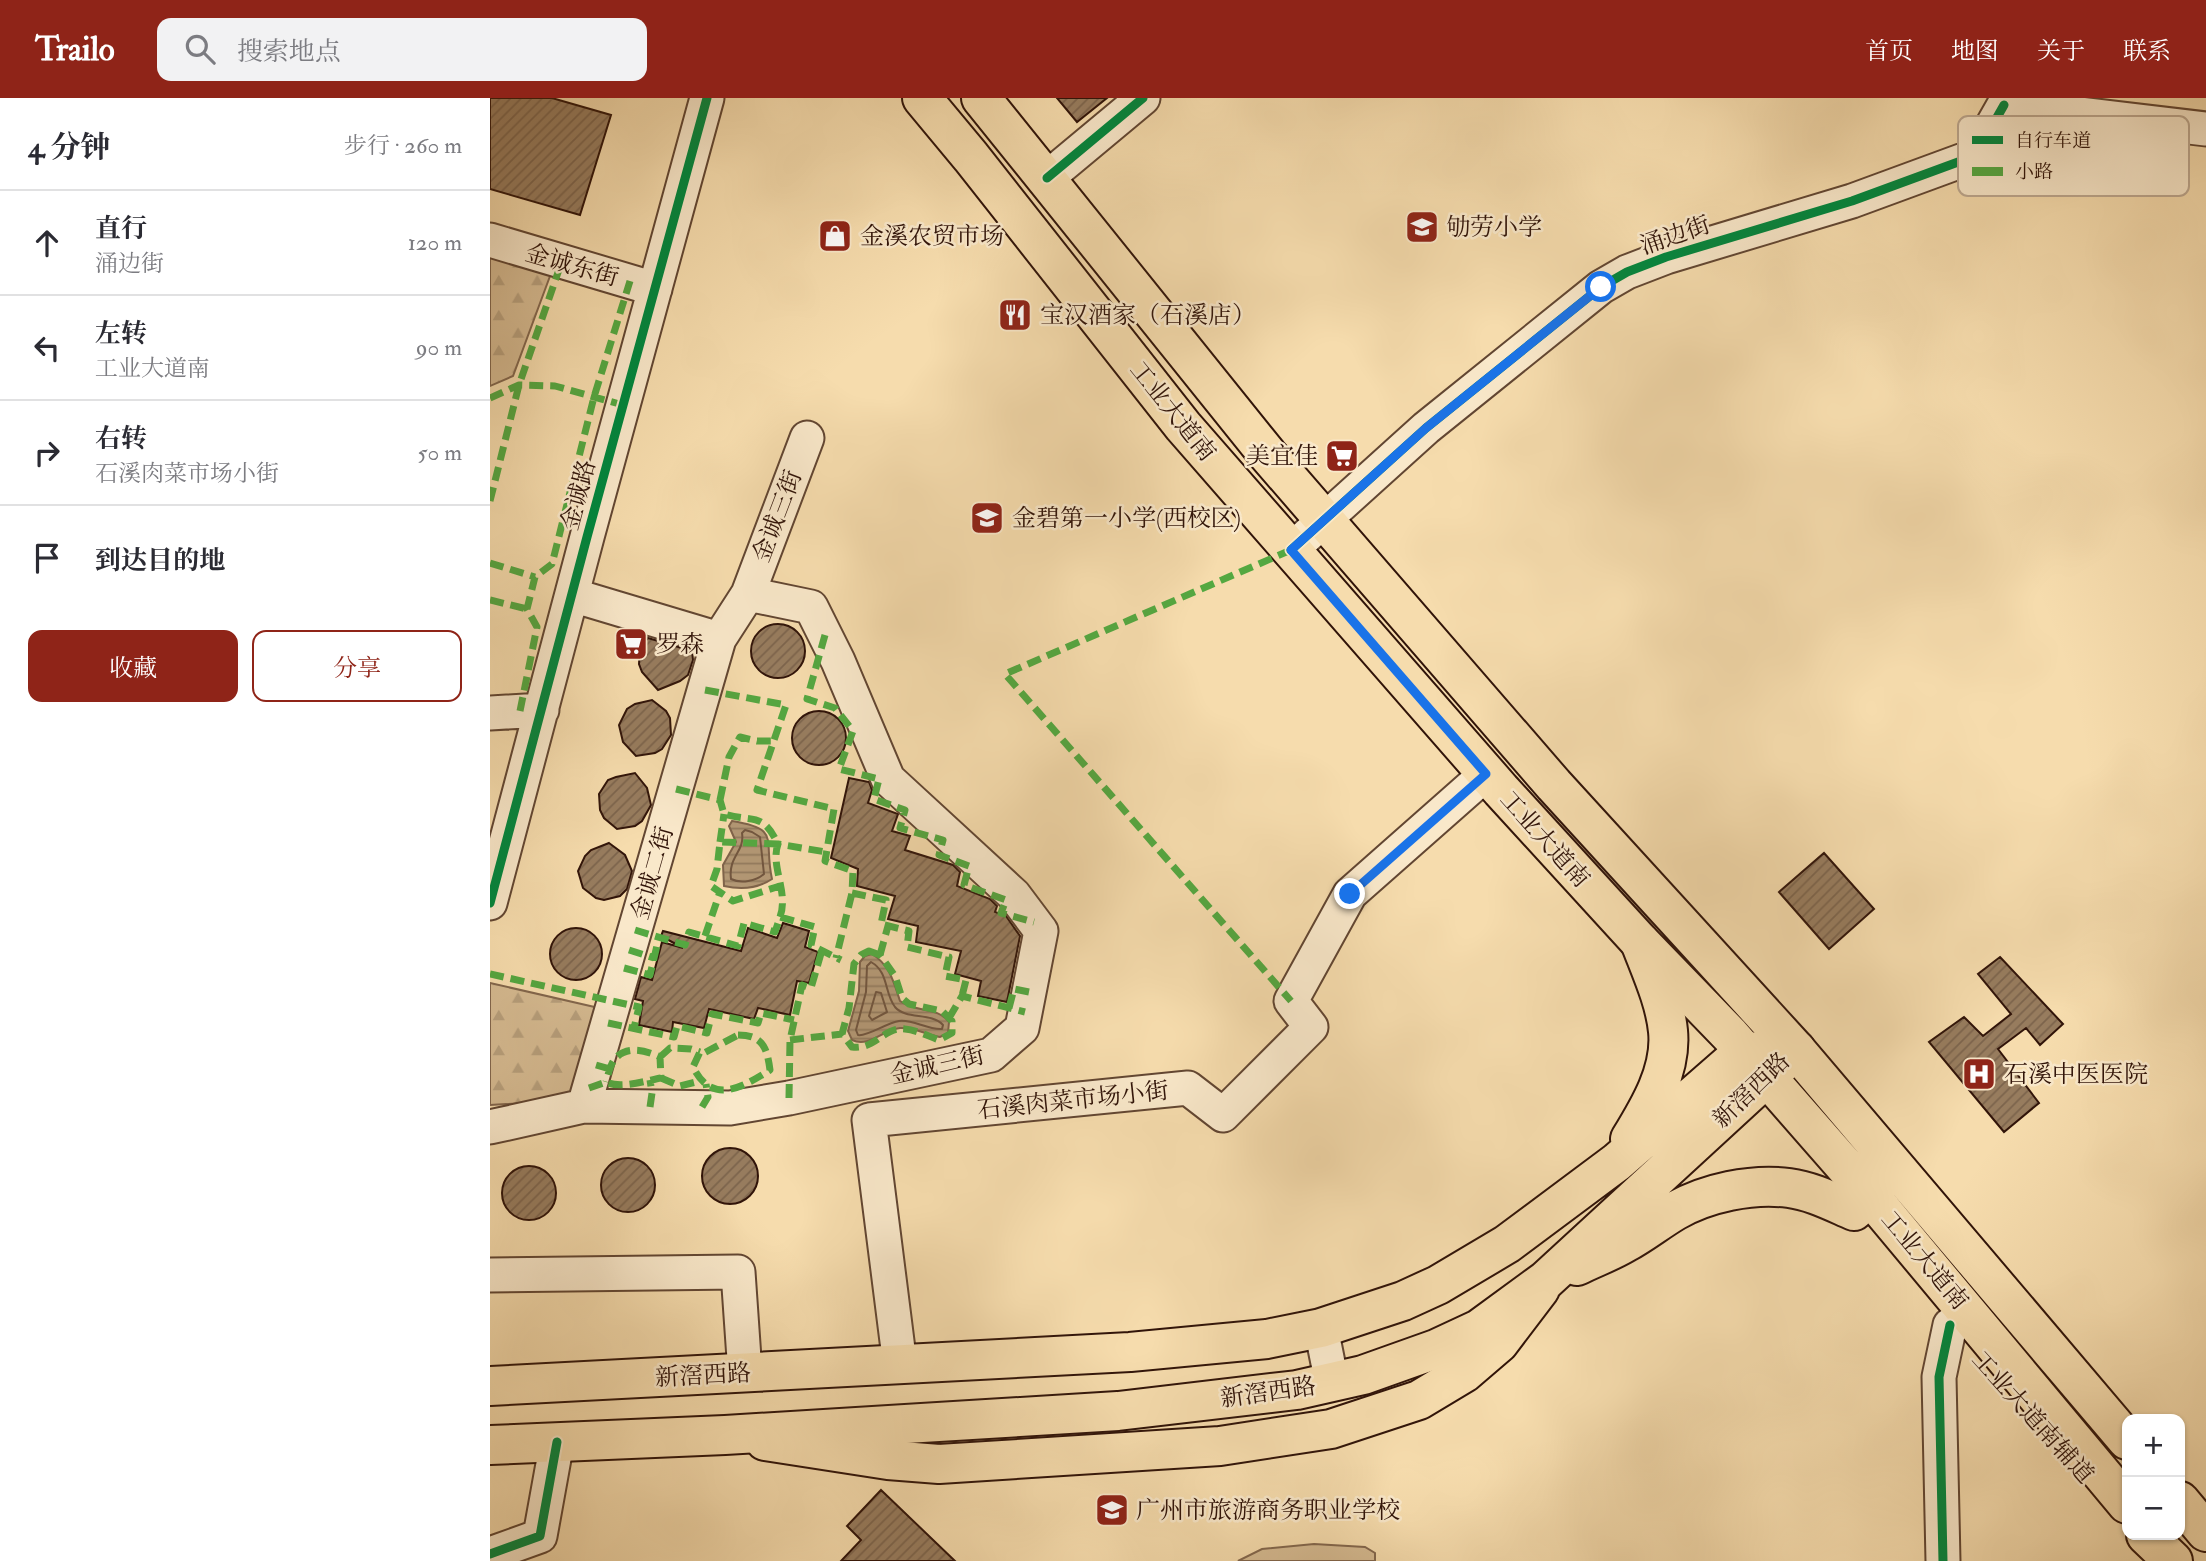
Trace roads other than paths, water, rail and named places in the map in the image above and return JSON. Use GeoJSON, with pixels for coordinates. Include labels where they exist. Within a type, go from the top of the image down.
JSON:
{"type":"FeatureCollection","features":[{"type":"Feature","properties":{"kind":"main road","name":"工业大道南"},"geometry":{"type":"LineString","coordinates":[[922,98],[1183,426],[1486,774],[1755,1065],[1909,1240],[2122,1498]]}},
{"type":"Feature","properties":{"kind":"main road"},"geometry":{"type":"LineString","coordinates":[[981,98],[1047,178],[1084,229],[1324,521],[1553,785],[1796,1050],[2122,1434]]}},
{"type":"Feature","properties":{"kind":"main road"},"geometry":{"type":"LineString","coordinates":[[1617,1162],[1653,1099],[1662,1075],[1667,1049],[1668,1033],[1663,1006],[1640,942]]}},
{"type":"Feature","properties":{"kind":"main road","name":"新滘西路"},"geometry":{"type":"LineString","coordinates":[[490,1385],[1202,1347],[1267,1339],[1321,1328],[1404,1301],[1438,1285],[1507,1244],[1617,1162],[1755,1065],[1796,1050]]}},
{"type":"Feature","properties":{"kind":"main road","name":"新滘西路"},"geometry":{"type":"LineString","coordinates":[[490,1445],[725,1435],[1118,1411],[1297,1390],[1363,1375],[1436,1349],[1479,1329],[1546,1280],[1633,1198],[1755,1065]]}},
{"type":"Feature","properties":{"kind":"main road","name":"工业大道南辅道"},"geometry":{"type":"LineString","coordinates":[[1755,1065],[1854,1211],[1950,1325],[2075,1466],[2122,1512]]}},
{"type":"Feature","properties":{"kind":"main road"},"geometry":{"type":"LineString","coordinates":[[725,1435],[888,1460],[939,1464],[1220,1447],[1331,1429],[1419,1401],[1464,1373],[1499,1343],[1546,1280],[1627,1242],[1696,1200],[1766,1187],[1788,1188],[1814,1194],[1854,1211]]}},
{"type":"Feature","properties":{"kind":"main road"},"geometry":{"type":"LineString","coordinates":[[2185,1508],[2206,1532]]}},
{"type":"Feature","properties":{"kind":"main road"},"geometry":{"type":"LineString","coordinates":[[2151,1540],[2174,1561]]}},
{"type":"Feature","properties":{"kind":"main road"},"geometry":{"type":"LineString","coordinates":[[2157,1540],[2174,1561]]}},
{"type":"Feature","properties":{"kind":"street","name":"金诚路"},"geometry":{"type":"LineString","coordinates":[[490,903],[707,98]]}},
{"type":"Feature","properties":{"kind":"street"},"geometry":{"type":"LineString","coordinates":[[1047,178],[1143,98]]}},
{"type":"Feature","properties":{"kind":"street","name":"涌边街"},"geometry":{"type":"LineString","coordinates":[[2004,101],[2112,116]]}},
{"type":"Feature","properties":{"kind":"street","name":"涌边街"},"geometry":{"type":"LineString","coordinates":[[1291,550],[1426,428],[1601,287],[1628,272],[1666,257],[1864,197],[1958,162]]}},
{"type":"Feature","properties":{"kind":"street","name":"金诚东街"},"geometry":{"type":"LineString","coordinates":[[490,240],[655,289]]}},
{"type":"Feature","properties":{"kind":"street","name":"金诚三街"},"geometry":{"type":"LineString","coordinates":[[719,639],[748,594],[807,438]]}},
{"type":"Feature","properties":{"kind":"street","name":"金诚三街"},"geometry":{"type":"LineString","coordinates":[[490,1127],[584,1106],[730,1108],[789,1098],[991,1055],[1022,1028],[1041,931],[1014,895],[888,779],[838,662],[811,607],[748,594]]}},
{"type":"Feature","properties":{"kind":"street"},"geometry":{"type":"LineString","coordinates":[[572,595],[719,639]]}},
{"type":"Feature","properties":{"kind":"street","name":"金诚二街"},"geometry":{"type":"LineString","coordinates":[[584,1106],[719,639]]}},
{"type":"Feature","properties":{"kind":"street"},"geometry":{"type":"LineString","coordinates":[[490,713],[542,710]]}},
{"type":"Feature","properties":{"kind":"street","name":"石溪肉菜市场小街"},"geometry":{"type":"LineString","coordinates":[[900,1365],[869,1120],[1188,1088],[1223,1115],[1311,1027],[1291,1001],[1350,894],[1486,774]]}},
{"type":"Feature","properties":{"kind":"street"},"geometry":{"type":"LineString","coordinates":[[490,1275],[738,1272],[745,1373]]}},
{"type":"Feature","properties":{"kind":"street"},"geometry":{"type":"LineString","coordinates":[[1943,1561],[1939,1377],[1950,1325]]}},
{"type":"Feature","properties":{"kind":"street"},"geometry":{"type":"LineString","coordinates":[[1321,1328],[1332,1383]]}},
{"type":"Feature","properties":{"kind":"street"},"geometry":{"type":"LineString","coordinates":[[490,1554],[540,1536],[557,1442]]}},
{"type":"Feature","properties":{"kind":"water"},"geometry":{"type":"Polygon","coordinates":[[[732,821],[748,824],[764,832],[769,845],[772,879],[749,888],[724,886],[723,865],[736,842],[729,826],[732,821]]]}},
{"type":"Feature","properties":{"kind":"water"},"geometry":{"type":"Polygon","coordinates":[[[872,954],[887,969],[900,1001],[944,1017],[949,1022],[948,1033],[940,1037],[900,1028],[864,1042],[852,1040],[848,1031],[859,991],[860,962],[865,956],[872,954]]]}},
{"type":"Feature","properties":{"kind":"place","name":"劬劳小学"},"geometry":{"type":"Point","coordinates":[1422,227]}},
{"type":"Feature","properties":{"kind":"place","name":"金溪农贸市场"},"geometry":{"type":"Point","coordinates":[835,236]}},
{"type":"Feature","properties":{"kind":"place","name":"宝汉酒家（石溪店）"},"geometry":{"type":"Point","coordinates":[1015,315]}},
{"type":"Feature","properties":{"kind":"place","name":"美宜佳"},"geometry":{"type":"Point","coordinates":[1342,456]}},
{"type":"Feature","properties":{"kind":"place","name":"金碧第一小学(西校区)"},"geometry":{"type":"Point","coordinates":[987,518]}},
{"type":"Feature","properties":{"kind":"place","name":"罗森"},"geometry":{"type":"Point","coordinates":[631,644]}},
{"type":"Feature","properties":{"kind":"place","name":"石溪中医医院"},"geometry":{"type":"Point","coordinates":[1979,1074]}},
{"type":"Feature","properties":{"kind":"place","name":"广州市旅游商务职业学校"},"geometry":{"type":"Point","coordinates":[1112,1510]}}]}
